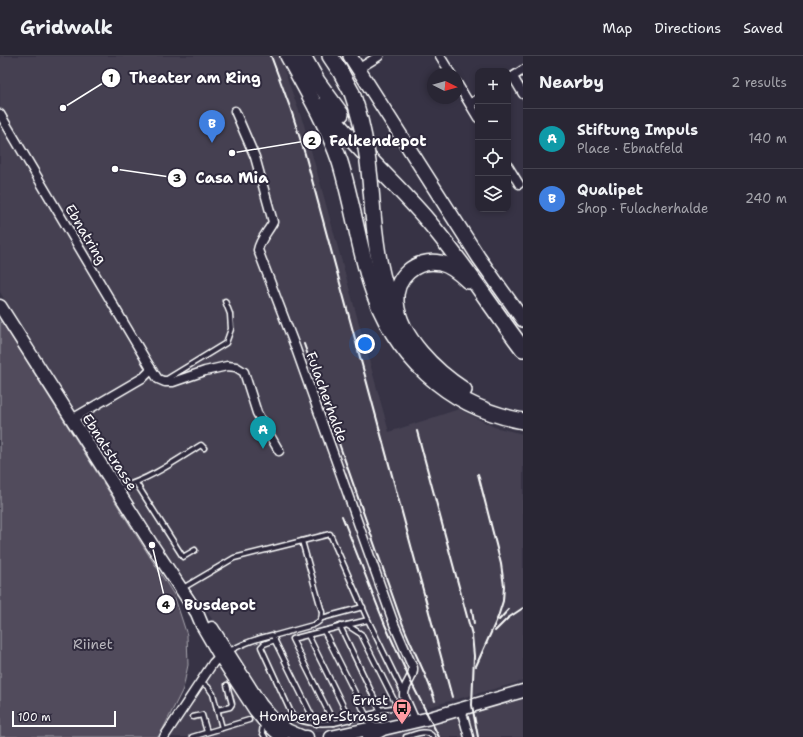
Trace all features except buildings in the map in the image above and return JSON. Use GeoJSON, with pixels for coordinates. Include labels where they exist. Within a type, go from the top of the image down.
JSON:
{"type":"FeatureCollection","features":[{"type":"Feature","properties":{"kind":"highway"},"geometry":{"type":"LineString","coordinates":[[288,56],[323,121],[336,151],[370,282],[390,329],[418,366],[448,391],[481,409],[523,421]]}},
{"type":"Feature","properties":{"kind":"highway"},"geometry":{"type":"LineString","coordinates":[[293,56],[324,107],[335,122],[428,221],[453,252],[523,349]]}},
{"type":"Feature","properties":{"kind":"highway"},"geometry":{"type":"LineString","coordinates":[[303,56],[317,81],[336,107],[380,159],[436,218],[459,247],[523,337]]}},
{"type":"Feature","properties":{"kind":"highway"},"geometry":{"type":"LineString","coordinates":[[330,56],[344,77],[358,110],[365,139],[378,259],[392,304],[404,327],[422,353],[452,381],[485,400],[504,408],[523,412]]}},
{"type":"Feature","properties":{"kind":"highway"},"geometry":{"type":"LineString","coordinates":[[404,327],[397,304],[397,290],[400,282],[407,272],[422,264],[438,263],[453,268],[488,302]]}},
{"type":"Feature","properties":{"kind":"main road"},"geometry":{"type":"LineString","coordinates":[[350,56],[479,258],[523,320]]}},
{"type":"Feature","properties":{"kind":"street"},"geometry":{"type":"LineString","coordinates":[[358,69],[379,56]]}},
{"type":"Feature","properties":{"kind":"street"},"geometry":{"type":"LineString","coordinates":[[440,56],[447,68]]}},
{"type":"Feature","properties":{"kind":"street"},"geometry":{"type":"LineString","coordinates":[[511,77],[523,70]]}},
{"type":"Feature","properties":{"kind":"street"},"geometry":{"type":"LineString","coordinates":[[511,79],[523,94]]}},
{"type":"Feature","properties":{"kind":"street"},"geometry":{"type":"LineString","coordinates":[[463,93],[475,113]]}},
{"type":"Feature","properties":{"kind":"street"},"geometry":{"type":"LineString","coordinates":[[470,104],[475,101]]}},
{"type":"Feature","properties":{"kind":"street","name":"Fulacherhalde"},"geometry":{"type":"LineString","coordinates":[[235,111],[255,157],[272,222],[269,231],[260,241],[258,250],[299,356],[394,624],[413,668],[413,674],[404,687],[403,692]]}},
{"type":"Feature","properties":{"kind":"street","name":"Ebnatring"},"geometry":{"type":"LineString","coordinates":[[0,114],[158,379]]}},
{"type":"Feature","properties":{"kind":"street"},"geometry":{"type":"LineString","coordinates":[[511,171],[519,184]]}},
{"type":"Feature","properties":{"kind":"street","name":"Ebnatstrasse"},"geometry":{"type":"LineString","coordinates":[[0,306],[197,613],[202,626],[284,735]]}},
{"type":"Feature","properties":{"kind":"street"},"geometry":{"type":"LineString","coordinates":[[158,379],[166,382],[173,382],[205,371],[227,366],[236,367],[244,372],[257,413],[279,451]]}},
{"type":"Feature","properties":{"kind":"street"},"geometry":{"type":"LineString","coordinates":[[72,419],[144,377],[150,371],[150,367]]}},
{"type":"Feature","properties":{"kind":"street"},"geometry":{"type":"LineString","coordinates":[[164,737],[213,663],[224,654]]}},
{"type":"Feature","properties":{"kind":"street","name":"Ebnatstrasse"},"geometry":{"type":"LineString","coordinates":[[224,654],[255,710],[264,721],[284,735],[308,737]]}},
{"type":"Feature","properties":{"kind":"street"},"geometry":{"type":"LineString","coordinates":[[331,737],[368,729],[383,729],[523,691]]}},
{"type":"Feature","properties":{"kind":"street"},"geometry":{"type":"LineString","coordinates":[[403,692],[414,721]]}},
{"type":"Feature","properties":{"kind":"street"},"geometry":{"type":"LineString","coordinates":[[461,709],[469,737]]}},
{"type":"Feature","properties":{"kind":"street"},"geometry":{"type":"LineString","coordinates":[[369,737],[383,729]]}},
{"type":"Feature","properties":{"kind":"lane"},"geometry":{"type":"LineString","coordinates":[[158,379],[167,379],[226,343],[231,329],[230,314],[225,301]]}},
{"type":"Feature","properties":{"kind":"lane"},"geometry":{"type":"LineString","coordinates":[[116,488],[136,483],[153,475],[201,445],[204,448]]}},
{"type":"Feature","properties":{"kind":"lane"},"geometry":{"type":"LineString","coordinates":[[136,483],[183,557],[195,550]]}},
{"type":"Feature","properties":{"kind":"lane"},"geometry":{"type":"LineString","coordinates":[[181,589],[234,558],[330,534],[368,620],[403,692]]}},
{"type":"Feature","properties":{"kind":"lane"},"geometry":{"type":"LineString","coordinates":[[302,541],[322,612],[322,618]]}},
{"type":"Feature","properties":{"kind":"lane"},"geometry":{"type":"LineString","coordinates":[[347,624],[361,634],[396,704],[392,708],[380,710],[376,713],[334,723],[316,724],[303,722],[293,717],[261,647],[274,638],[318,623],[322,618],[363,607]]}},
{"type":"Feature","properties":{"kind":"lane"},"geometry":{"type":"LineString","coordinates":[[334,723],[292,639],[347,624],[368,620]]}},
{"type":"Feature","properties":{"kind":"lane"},"geometry":{"type":"LineString","coordinates":[[340,626],[380,710]]}},
{"type":"Feature","properties":{"kind":"lane"},"geometry":{"type":"LineString","coordinates":[[324,631],[366,715]]}},
{"type":"Feature","properties":{"kind":"lane"},"geometry":{"type":"LineString","coordinates":[[224,654],[246,642],[272,635],[316,724]]}},
{"type":"Feature","properties":{"kind":"lane"},"geometry":{"type":"LineString","coordinates":[[308,635],[350,720]]}},
{"type":"Feature","properties":{"kind":"lane"},"geometry":{"type":"LineString","coordinates":[[200,682],[211,690],[222,728]]}},
{"type":"Feature","properties":{"kind":"lane"},"geometry":{"type":"LineString","coordinates":[[217,710],[230,707],[232,704],[227,685]]}},
{"type":"Feature","properties":{"kind":"lane"},"geometry":{"type":"LineString","coordinates":[[193,717],[202,715],[207,732]]}},
{"type":"Feature","properties":{"kind":"lane"},"geometry":{"type":"LineString","coordinates":[[193,737],[249,720]]}},
{"type":"Feature","properties":{"kind":"lane"},"geometry":{"type":"LineString","coordinates":[[264,721],[262,732],[265,737]]}},
{"type":"Feature","properties":{"kind":"lane"},"geometry":{"type":"LineString","coordinates":[[406,737],[427,732],[433,737]]}},
{"type":"Feature","properties":{"kind":"shaded area"},"geometry":{"type":"Polygon","coordinates":[[[0,56],[279,56],[304,125],[389,432],[459,409],[494,427],[523,434],[523,681],[354,727],[325,732],[309,732],[303,730],[284,720],[272,709],[226,639],[165,552],[72,404],[18,323],[0,292],[0,56]]]}},
{"type":"Feature","properties":{"kind":"shaded area"},"geometry":{"type":"Polygon","coordinates":[[[220,656],[293,737],[164,737],[220,656]]]}},
{"type":"Feature","properties":{"kind":"shaded area"},"geometry":{"type":"Polygon","coordinates":[[[523,691],[523,737],[353,737],[523,691]]]}},
{"type":"Feature","properties":{"kind":"green space","name":"Riinet"},"geometry":{"type":"Polygon","coordinates":[[[0,319],[174,595],[187,635],[188,665],[183,689],[159,737],[0,737],[0,319]]]}},
{"type":"Feature","properties":{"kind":"railway"},"geometry":{"type":"LineString","coordinates":[[271,56],[305,154],[452,697]]}},
{"type":"Feature","properties":{"kind":"railway"},"geometry":{"type":"LineString","coordinates":[[304,344],[400,617],[435,701]]}},
{"type":"Feature","properties":{"kind":"railway"},"geometry":{"type":"LineString","coordinates":[[417,431],[472,635],[474,656],[472,705],[478,737]]}},
{"type":"Feature","properties":{"kind":"railway"},"geometry":{"type":"LineString","coordinates":[[476,666],[498,617],[503,601],[504,586],[501,564],[478,474]]}},
{"type":"Feature","properties":{"kind":"railway"},"geometry":{"type":"LineString","coordinates":[[342,516],[385,625],[410,680],[439,737]]}},
{"type":"Feature","properties":{"kind":"railway"},"geometry":{"type":"LineString","coordinates":[[495,631],[508,618],[523,608]]}},
{"type":"Feature","properties":{"kind":"railway"},"geometry":{"type":"LineString","coordinates":[[472,609],[474,624]]}},
{"type":"Feature","properties":{"kind":"railway"},"geometry":{"type":"LineString","coordinates":[[499,620],[509,609]]}},
{"type":"Feature","properties":{"kind":"place","name":"Theater am Ring"},"geometry":{"type":"Point","coordinates":[63,108]}},
{"type":"Feature","properties":{"kind":"place","name":"Qualipet"},"geometry":{"type":"Point","coordinates":[212,143]}},
{"type":"Feature","properties":{"kind":"place","name":"Falkendepot"},"geometry":{"type":"Point","coordinates":[232,153]}},
{"type":"Feature","properties":{"kind":"place","name":"Casa Mia"},"geometry":{"type":"Point","coordinates":[115,169]}},
{"type":"Feature","properties":{"kind":"place","name":"Stiftung Impuls"},"geometry":{"type":"Point","coordinates":[263,449]}},
{"type":"Feature","properties":{"kind":"place","name":"Busdepot"},"geometry":{"type":"Point","coordinates":[152,545]}},
{"type":"Feature","properties":{"kind":"place","name":"Ernst Homberger-Strasse"},"geometry":{"type":"Point","coordinates":[402,725]}}]}
